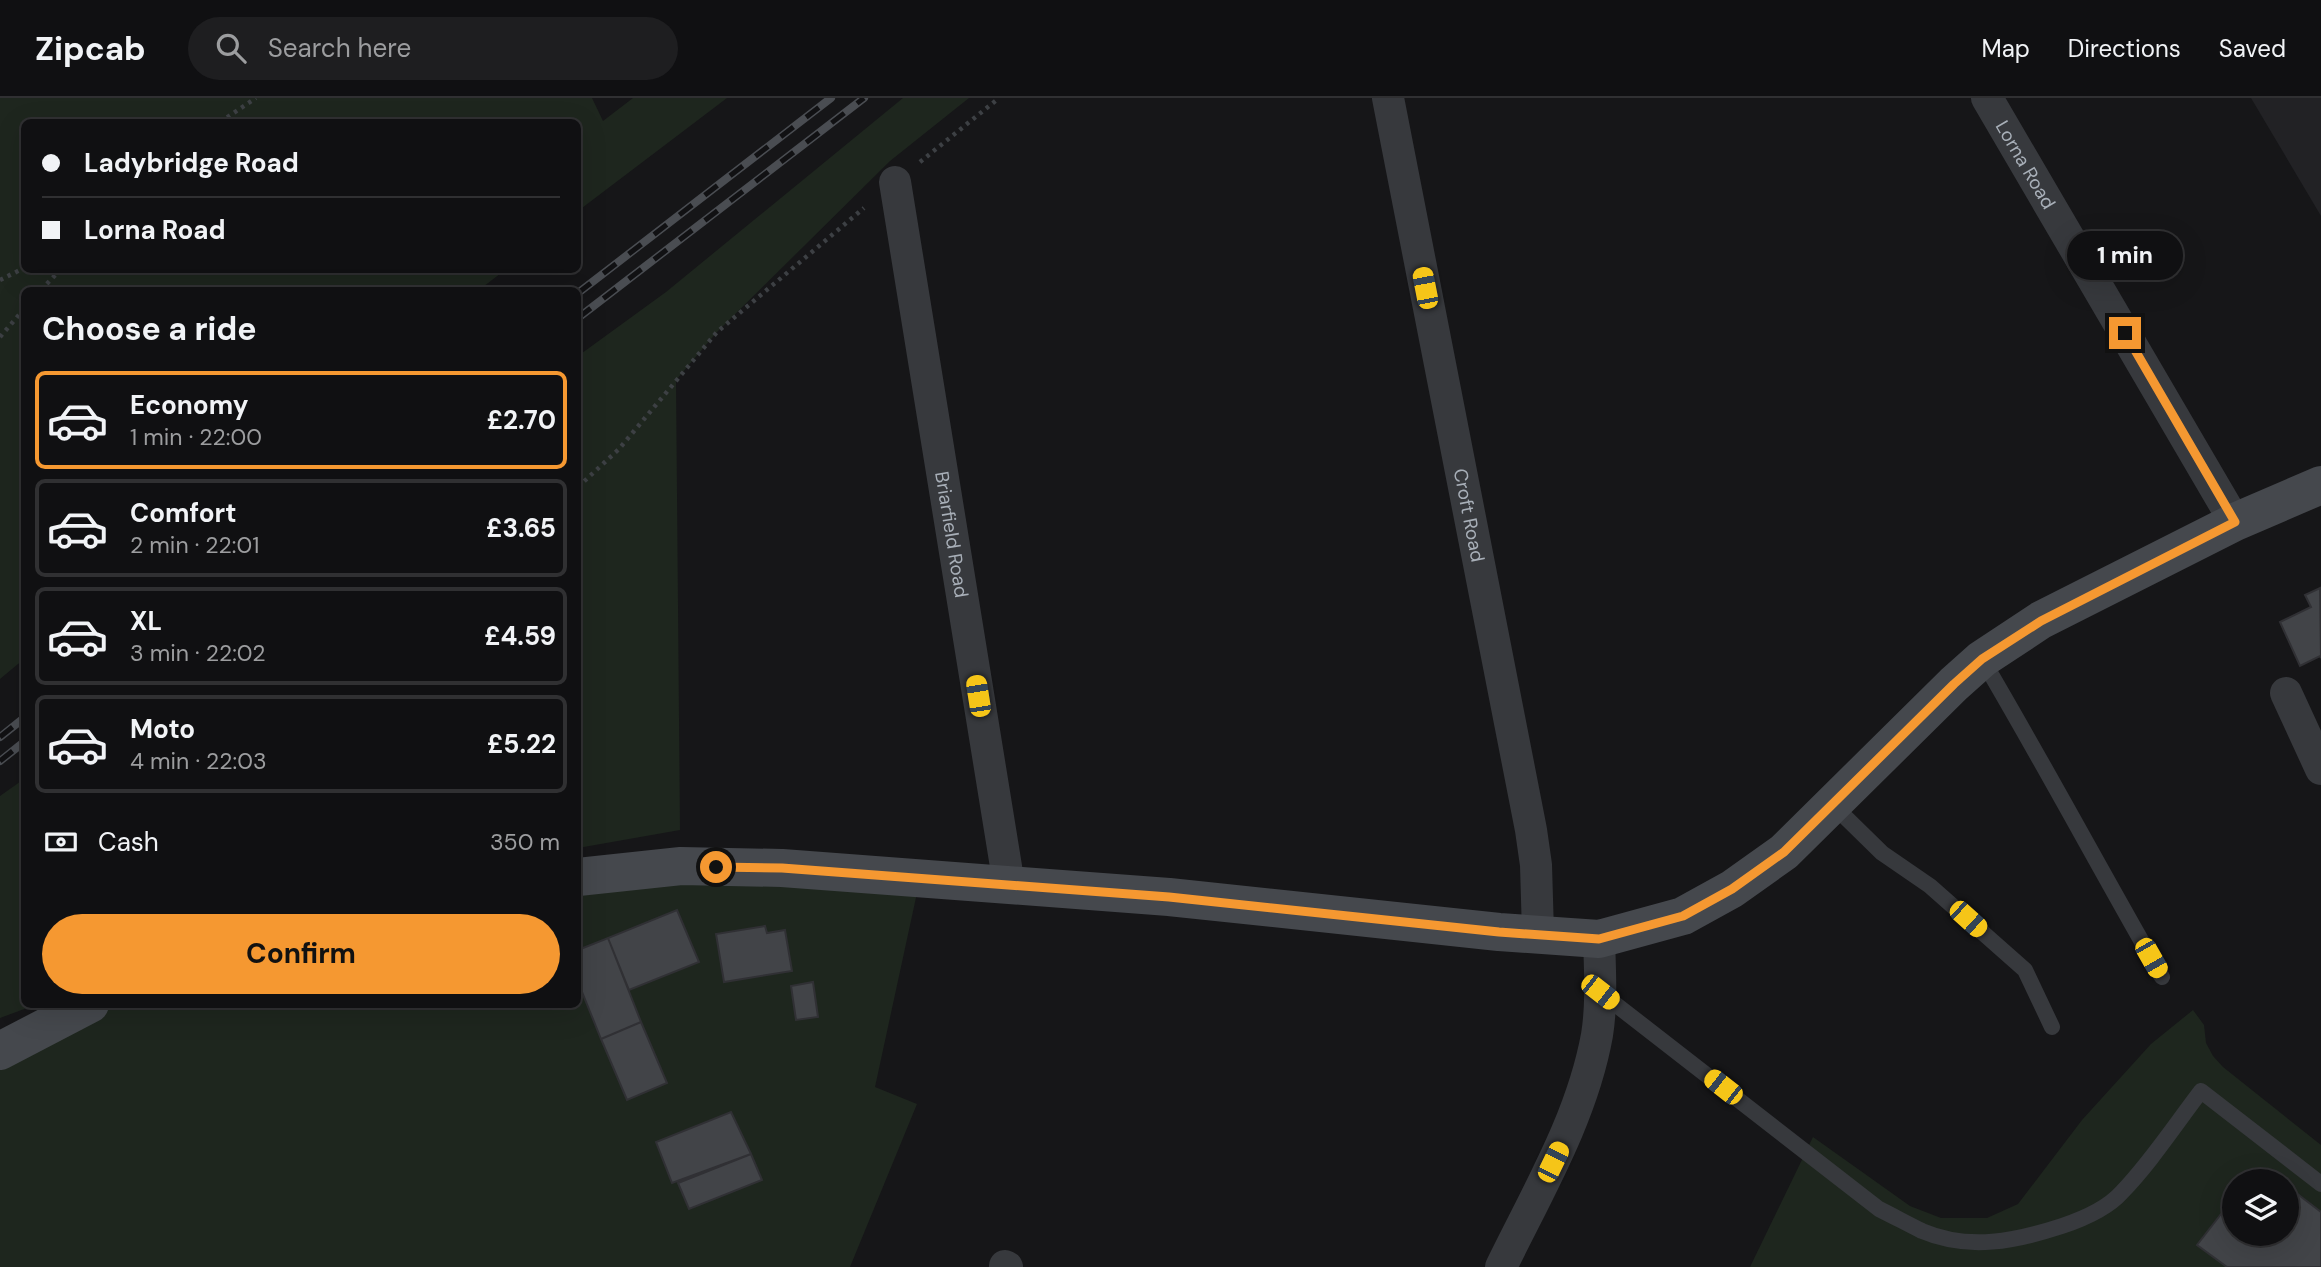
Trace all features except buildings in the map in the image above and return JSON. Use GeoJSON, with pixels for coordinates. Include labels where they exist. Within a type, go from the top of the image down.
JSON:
{"type":"FeatureCollection","features":[{"type":"Feature","properties":{"kind":"street","name":"Croft Road"},"geometry":{"type":"LineString","coordinates":[[1388,98],[1531,830],[1536,865],[1538,933]]}},
{"type":"Feature","properties":{"kind":"street","name":"Lorna Road"},"geometry":{"type":"LineString","coordinates":[[1987,98],[2235,522]]}},
{"type":"Feature","properties":{"kind":"street","name":"Briarfield Road"},"geometry":{"type":"LineString","coordinates":[[895,182],[1009,886]]}},
{"type":"Feature","properties":{"kind":"street"},"geometry":{"type":"LineString","coordinates":[[581,877],[681,866],[782,868],[1169,897],[1499,932],[1599,939],[1683,916],[1732,889],[1784,852],[1954,684],[1982,659],[2041,621],[2235,522],[2321,485]]}},
{"type":"Feature","properties":{"kind":"street"},"geometry":{"type":"LineString","coordinates":[[2286,693],[2321,769]]}},
{"type":"Feature","properties":{"kind":"street"},"geometry":{"type":"LineString","coordinates":[[1501,1267],[1563,1140],[1579,1099],[1597,1033],[1600,992],[1599,939]]}},
{"type":"Feature","properties":{"kind":"street"},"geometry":{"type":"LineString","coordinates":[[0,1051],[82,1008]]}},
{"type":"Feature","properties":{"kind":"lane"},"geometry":{"type":"LineString","coordinates":[[1982,659],[2162,977]]}},
{"type":"Feature","properties":{"kind":"lane"},"geometry":{"type":"LineString","coordinates":[[1832,804],[1882,853],[1930,886],[2025,970],[2052,1027]]}},
{"type":"Feature","properties":{"kind":"lane"},"geometry":{"type":"LineString","coordinates":[[1600,992],[1879,1209],[1924,1232],[1950,1239],[1978,1243],[2008,1241],[2085,1218],[2121,1195],[2201,1091],[2321,1184]]}},
{"type":"Feature","properties":{"kind":"path"},"geometry":{"type":"LineString","coordinates":[[224,119],[256,98]]}},
{"type":"Feature","properties":{"kind":"path"},"geometry":{"type":"LineString","coordinates":[[581,484],[619,449],[717,332],[999,98]]}},
{"type":"Feature","properties":{"kind":"path"},"geometry":{"type":"LineString","coordinates":[[0,280],[21,270]]}},
{"type":"Feature","properties":{"kind":"path"},"geometry":{"type":"LineString","coordinates":[[44,287],[57,273]]}},
{"type":"Feature","properties":{"kind":"path"},"geometry":{"type":"LineString","coordinates":[[0,337],[21,312]]}},
{"type":"Feature","properties":{"kind":"shaded area"},"geometry":{"type":"Polygon","coordinates":[[[0,98],[592,98],[603,121],[633,98],[727,98],[581,209],[581,119],[21,119],[21,273],[501,273],[483,287],[21,287],[21,662],[0,679],[0,98]]]}},
{"type":"Feature","properties":{"kind":"shaded area"},"geometry":{"type":"Polygon","coordinates":[[[903,98],[969,98],[890,161],[717,332],[676,380],[680,830],[581,847],[581,354],[666,292],[903,98]]]}},
{"type":"Feature","properties":{"kind":"shaded area"},"geometry":{"type":"Polygon","coordinates":[[[2251,98],[2321,98],[2321,216],[2251,98]]]}},
{"type":"Feature","properties":{"kind":"shaded area"},"geometry":{"type":"Polygon","coordinates":[[[21,781],[21,1008],[27,1008],[0,1018],[0,796],[21,781]]]}},
{"type":"Feature","properties":{"kind":"shaded area"},"geometry":{"type":"Polygon","coordinates":[[[581,877],[920,879],[875,1087],[917,1104],[850,1267],[0,1267],[0,1052],[95,1008],[581,1008],[581,877]]]}},
{"type":"Feature","properties":{"kind":"shaded area"},"geometry":{"type":"Polygon","coordinates":[[[2193,1010],[2204,1025],[2206,1043],[2223,1067],[2321,1145],[2321,1267],[1750,1267],[1813,1137],[1910,1206],[1941,1218],[1987,1218],[2018,1204],[2082,1120],[2151,1044],[2193,1010]]]}},
{"type":"Feature","properties":{"kind":"railway"},"geometry":{"type":"LineString","coordinates":[[581,291],[831,98]]}},
{"type":"Feature","properties":{"kind":"railway"},"geometry":{"type":"LineString","coordinates":[[581,316],[864,98]]}},
{"type":"Feature","properties":{"kind":"railway"},"geometry":{"type":"LineString","coordinates":[[0,737],[21,720]]}},
{"type":"Feature","properties":{"kind":"railway"},"geometry":{"type":"LineString","coordinates":[[0,761],[21,744]]}},
{"type":"Feature","properties":{"kind":"route"},"geometry":{"type":"LineString","coordinates":[[716,867],[782,868],[1169,897],[1499,932],[1599,939],[1683,916],[1732,889],[1784,852],[1982,659],[2041,621],[2235,522],[2125,333]]}}]}
